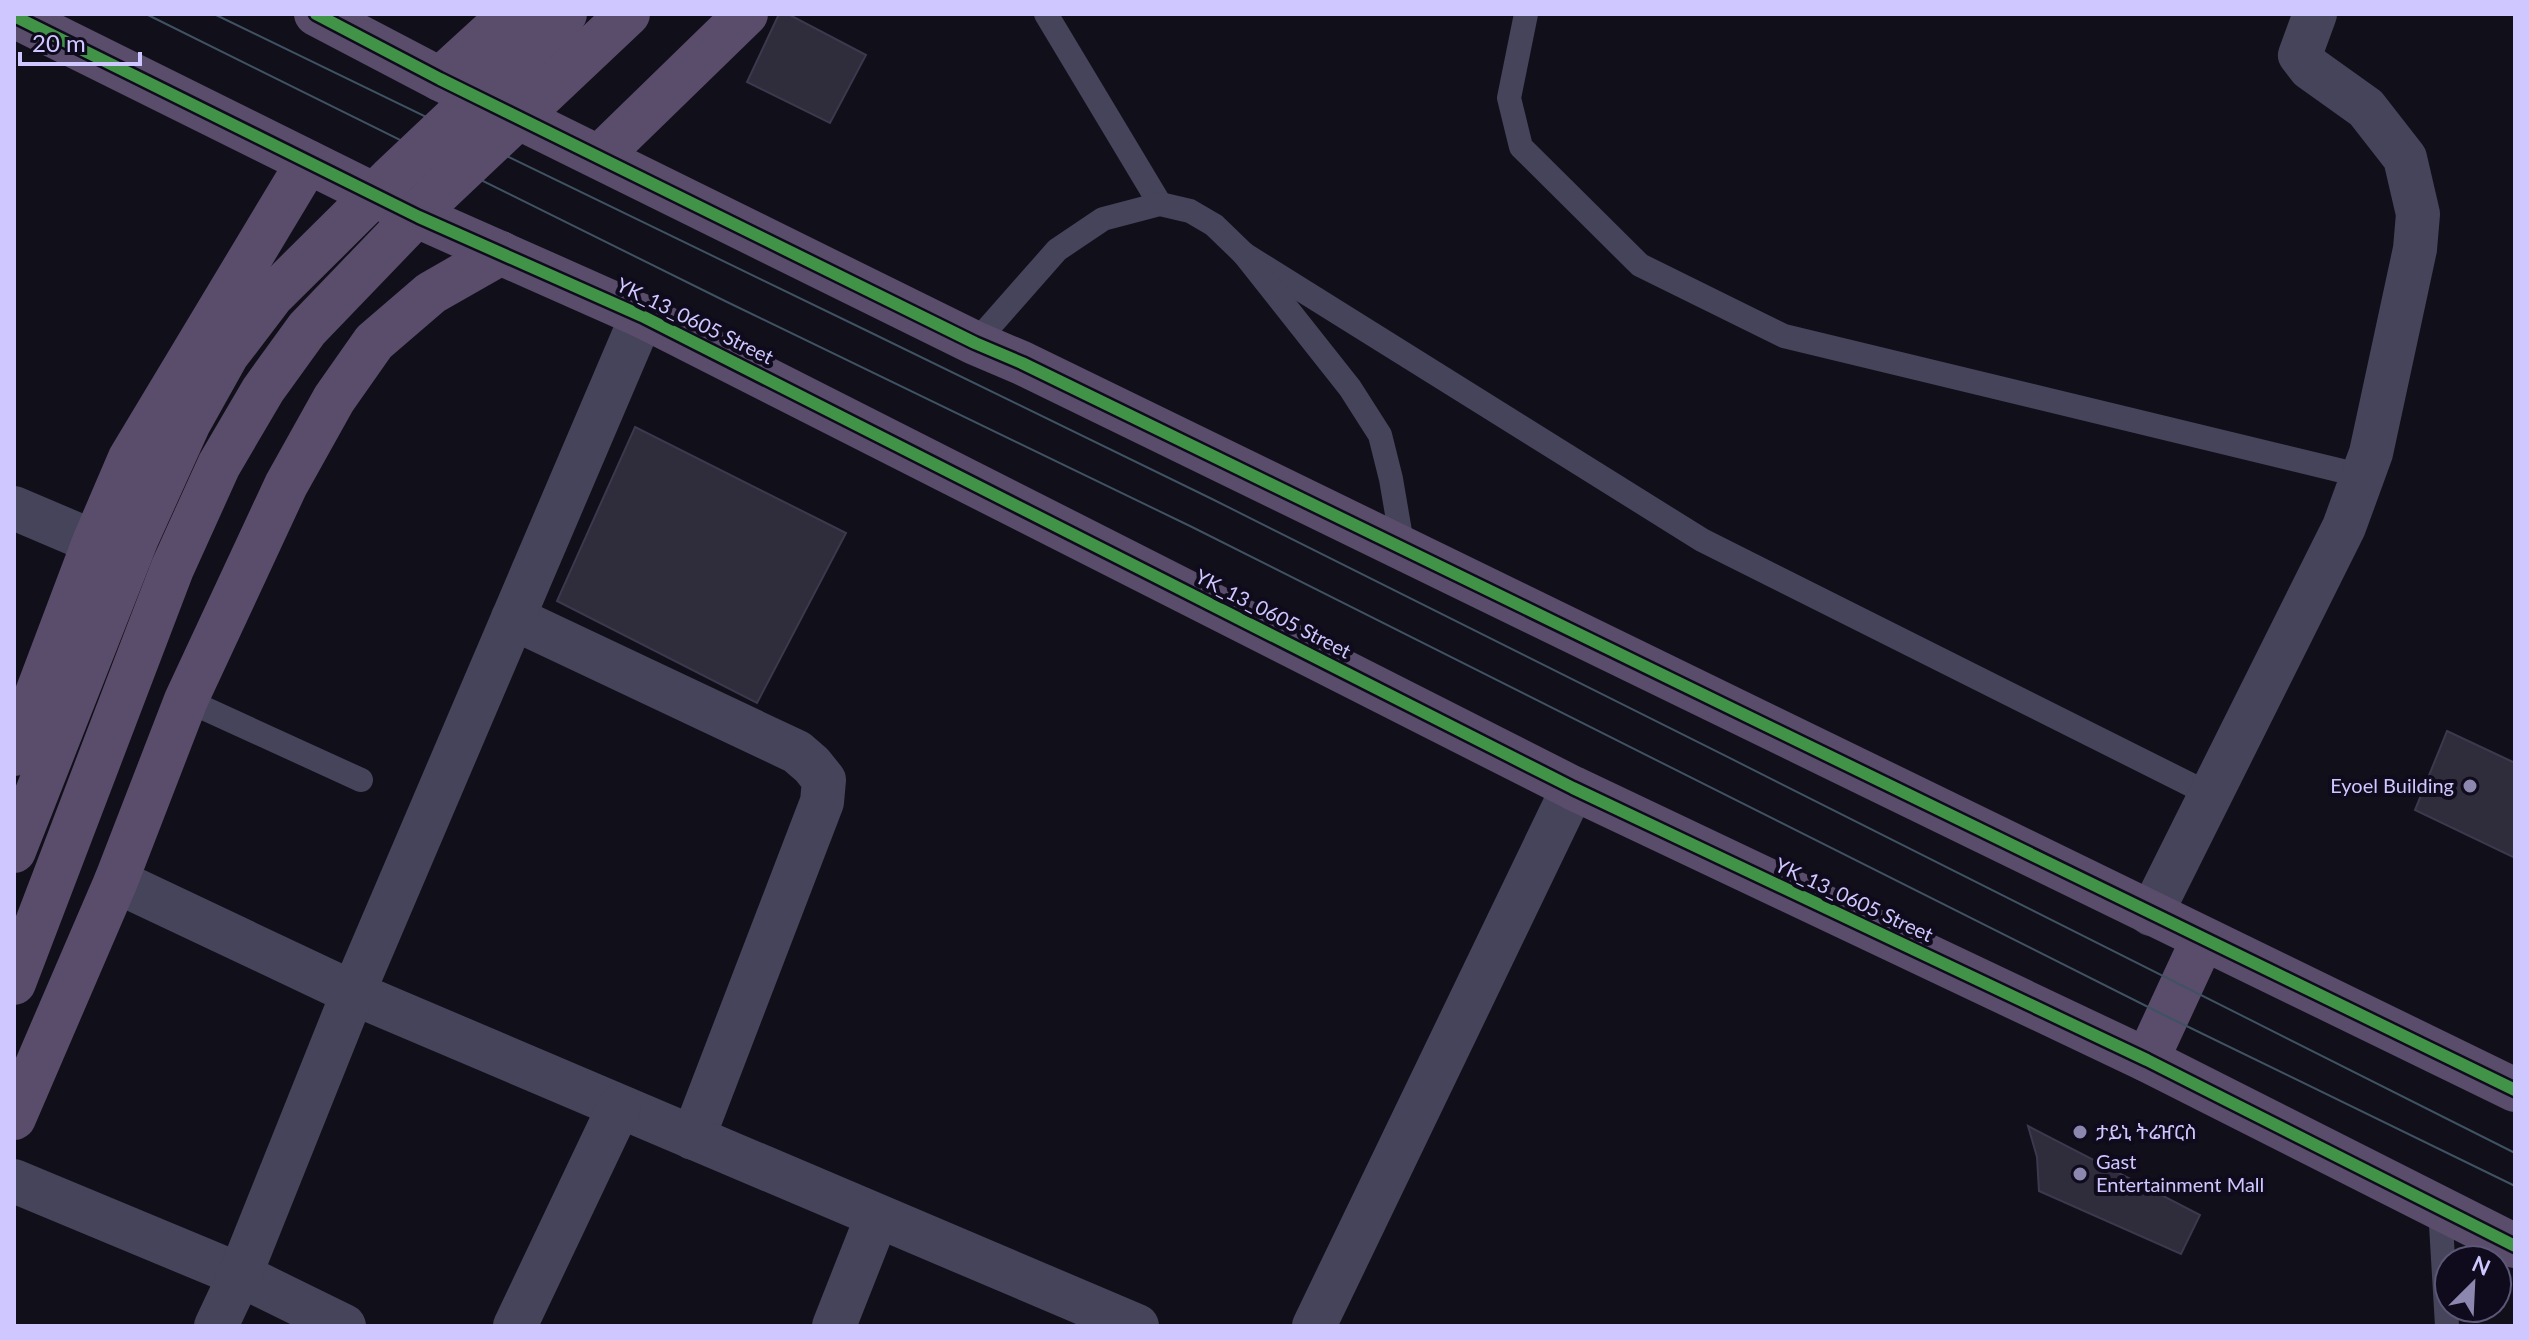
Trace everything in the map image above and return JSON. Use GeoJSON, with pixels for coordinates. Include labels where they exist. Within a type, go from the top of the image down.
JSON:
{"type":"FeatureCollection","features":[{"type":"Feature","properties":{"kind":"main road"},"geometry":{"type":"LineString","coordinates":[[316,14],[440,79],[975,343],[2515,1090]]}},
{"type":"Feature","properties":{"kind":"main road"},"geometry":{"type":"LineString","coordinates":[[440,79],[511,14]]}},
{"type":"Feature","properties":{"kind":"main road"},"geometry":{"type":"LineString","coordinates":[[14,851],[137,538],[189,423],[227,355],[272,296],[390,179],[565,14]]}},
{"type":"Feature","properties":{"kind":"main road"},"geometry":{"type":"LineString","coordinates":[[14,983],[172,569],[219,465],[263,390],[307,329],[412,220],[628,14]]}},
{"type":"Feature","properties":{"kind":"main road"},"geometry":{"type":"LineString","coordinates":[[599,157],[746,14]]}},
{"type":"Feature","properties":{"kind":"main road","name":"YK_13_0605 Street"},"geometry":{"type":"LineString","coordinates":[[14,16],[419,217],[642,316],[1573,788],[2147,1060],[2515,1246]]}},
{"type":"Feature","properties":{"kind":"main road"},"geometry":{"type":"LineString","coordinates":[[16,743],[130,458],[308,162]]}},
{"type":"Feature","properties":{"kind":"main road"},"geometry":{"type":"LineString","coordinates":[[14,1118],[116,881],[186,700],[286,485],[334,399],[374,342],[431,293],[501,253]]}},
{"type":"Feature","properties":{"kind":"main road"},"geometry":{"type":"LineString","coordinates":[[2147,1060],[2203,939]]}},
{"type":"Feature","properties":{"kind":"street"},"geometry":{"type":"LineString","coordinates":[[2151,914],[2344,527],[2371,453],[2415,249],[2418,214],[2405,158],[2366,108],[2310,68],[2300,55],[2315,14]]}},
{"type":"Feature","properties":{"kind":"street"},"geometry":{"type":"LineString","coordinates":[[216,1326],[240,1275],[353,993],[642,316]]}},
{"type":"Feature","properties":{"kind":"street"},"geometry":{"type":"LineString","coordinates":[[14,508],[94,542]]}},
{"type":"Feature","properties":{"kind":"street"},"geometry":{"type":"LineString","coordinates":[[513,618],[797,752],[824,780],[822,802],[693,1138]]}},
{"type":"Feature","properties":{"kind":"street"},"geometry":{"type":"LineString","coordinates":[[1314,1326],[1573,788]]}},
{"type":"Feature","properties":{"kind":"street"},"geometry":{"type":"LineString","coordinates":[[116,881],[353,993],[1137,1326]]}},
{"type":"Feature","properties":{"kind":"street"},"geometry":{"type":"LineString","coordinates":[[515,1326],[619,1107]]}},
{"type":"Feature","properties":{"kind":"street"},"geometry":{"type":"LineString","coordinates":[[14,1181],[240,1275],[344,1326]]}},
{"type":"Feature","properties":{"kind":"street"},"geometry":{"type":"LineString","coordinates":[[834,1326],[877,1217]]}},
{"type":"Feature","properties":{"kind":"lane"},"geometry":{"type":"LineString","coordinates":[[1046,14],[1160,204]]}},
{"type":"Feature","properties":{"kind":"lane"},"geometry":{"type":"LineString","coordinates":[[1526,14],[1509,98],[1521,147],[1640,265],[1784,336],[2363,476]]}},
{"type":"Feature","properties":{"kind":"lane"},"geometry":{"type":"LineString","coordinates":[[975,343],[1057,250],[1103,219],[1160,204],[1190,211],[1214,225],[1244,254],[1350,388],[1380,435],[1403,549]]}},
{"type":"Feature","properties":{"kind":"lane"},"geometry":{"type":"LineString","coordinates":[[1244,254],[1702,540],[2211,795]]}},
{"type":"Feature","properties":{"kind":"lane"},"geometry":{"type":"LineString","coordinates":[[186,700],[361,780]]}},
{"type":"Feature","properties":{"kind":"lane"},"geometry":{"type":"LineString","coordinates":[[2440,1208],[2447,1326]]}},
{"type":"Feature","properties":{"kind":"building"},"geometry":{"type":"Polygon","coordinates":[[[779,14],[788,14],[866,55],[830,123],[747,82],[779,14]]]}},
{"type":"Feature","properties":{"kind":"building"},"geometry":{"type":"Polygon","coordinates":[[[635,427],[846,533],[757,703],[557,601],[635,427]]]}},
{"type":"Feature","properties":{"kind":"building","name":"Eyoel Building"},"geometry":{"type":"Polygon","coordinates":[[[2447,731],[2515,763],[2515,858],[2415,810],[2447,731]]]}},
{"type":"Feature","properties":{"kind":"building","name":"Gast Entertainment Mall"},"geometry":{"type":"Polygon","coordinates":[[[2028,1126],[2200,1215],[2181,1254],[2039,1191],[2037,1157],[2028,1126]]]}},
{"type":"Feature","properties":{"kind":"tram line"},"geometry":{"type":"LineString","coordinates":[[146,14],[725,301],[1192,527],[2168,1017],[2515,1186]]}},
{"type":"Feature","properties":{"kind":"tram line"},"geometry":{"type":"LineString","coordinates":[[214,14],[1212,499],[2515,1153]]}},
{"type":"Feature","properties":{"kind":"cycle path"},"geometry":{"type":"LineString","coordinates":[[316,14],[440,79],[975,343],[1022,363],[2515,1090]]}},
{"type":"Feature","properties":{"kind":"cycle path"},"geometry":{"type":"LineString","coordinates":[[14,16],[419,217],[642,316],[1573,788],[2147,1060],[2515,1246]]}},
{"type":"Feature","properties":{"kind":"place","name":"Eyoel Building"},"geometry":{"type":"Point","coordinates":[2470,786]}},
{"type":"Feature","properties":{"kind":"place","name":"ታይኒ ትሬዠርስ"},"geometry":{"type":"Point","coordinates":[2080,1132]}},
{"type":"Feature","properties":{"kind":"place","name":"Gast Entertainment Mall"},"geometry":{"type":"Point","coordinates":[2080,1174]}}]}
